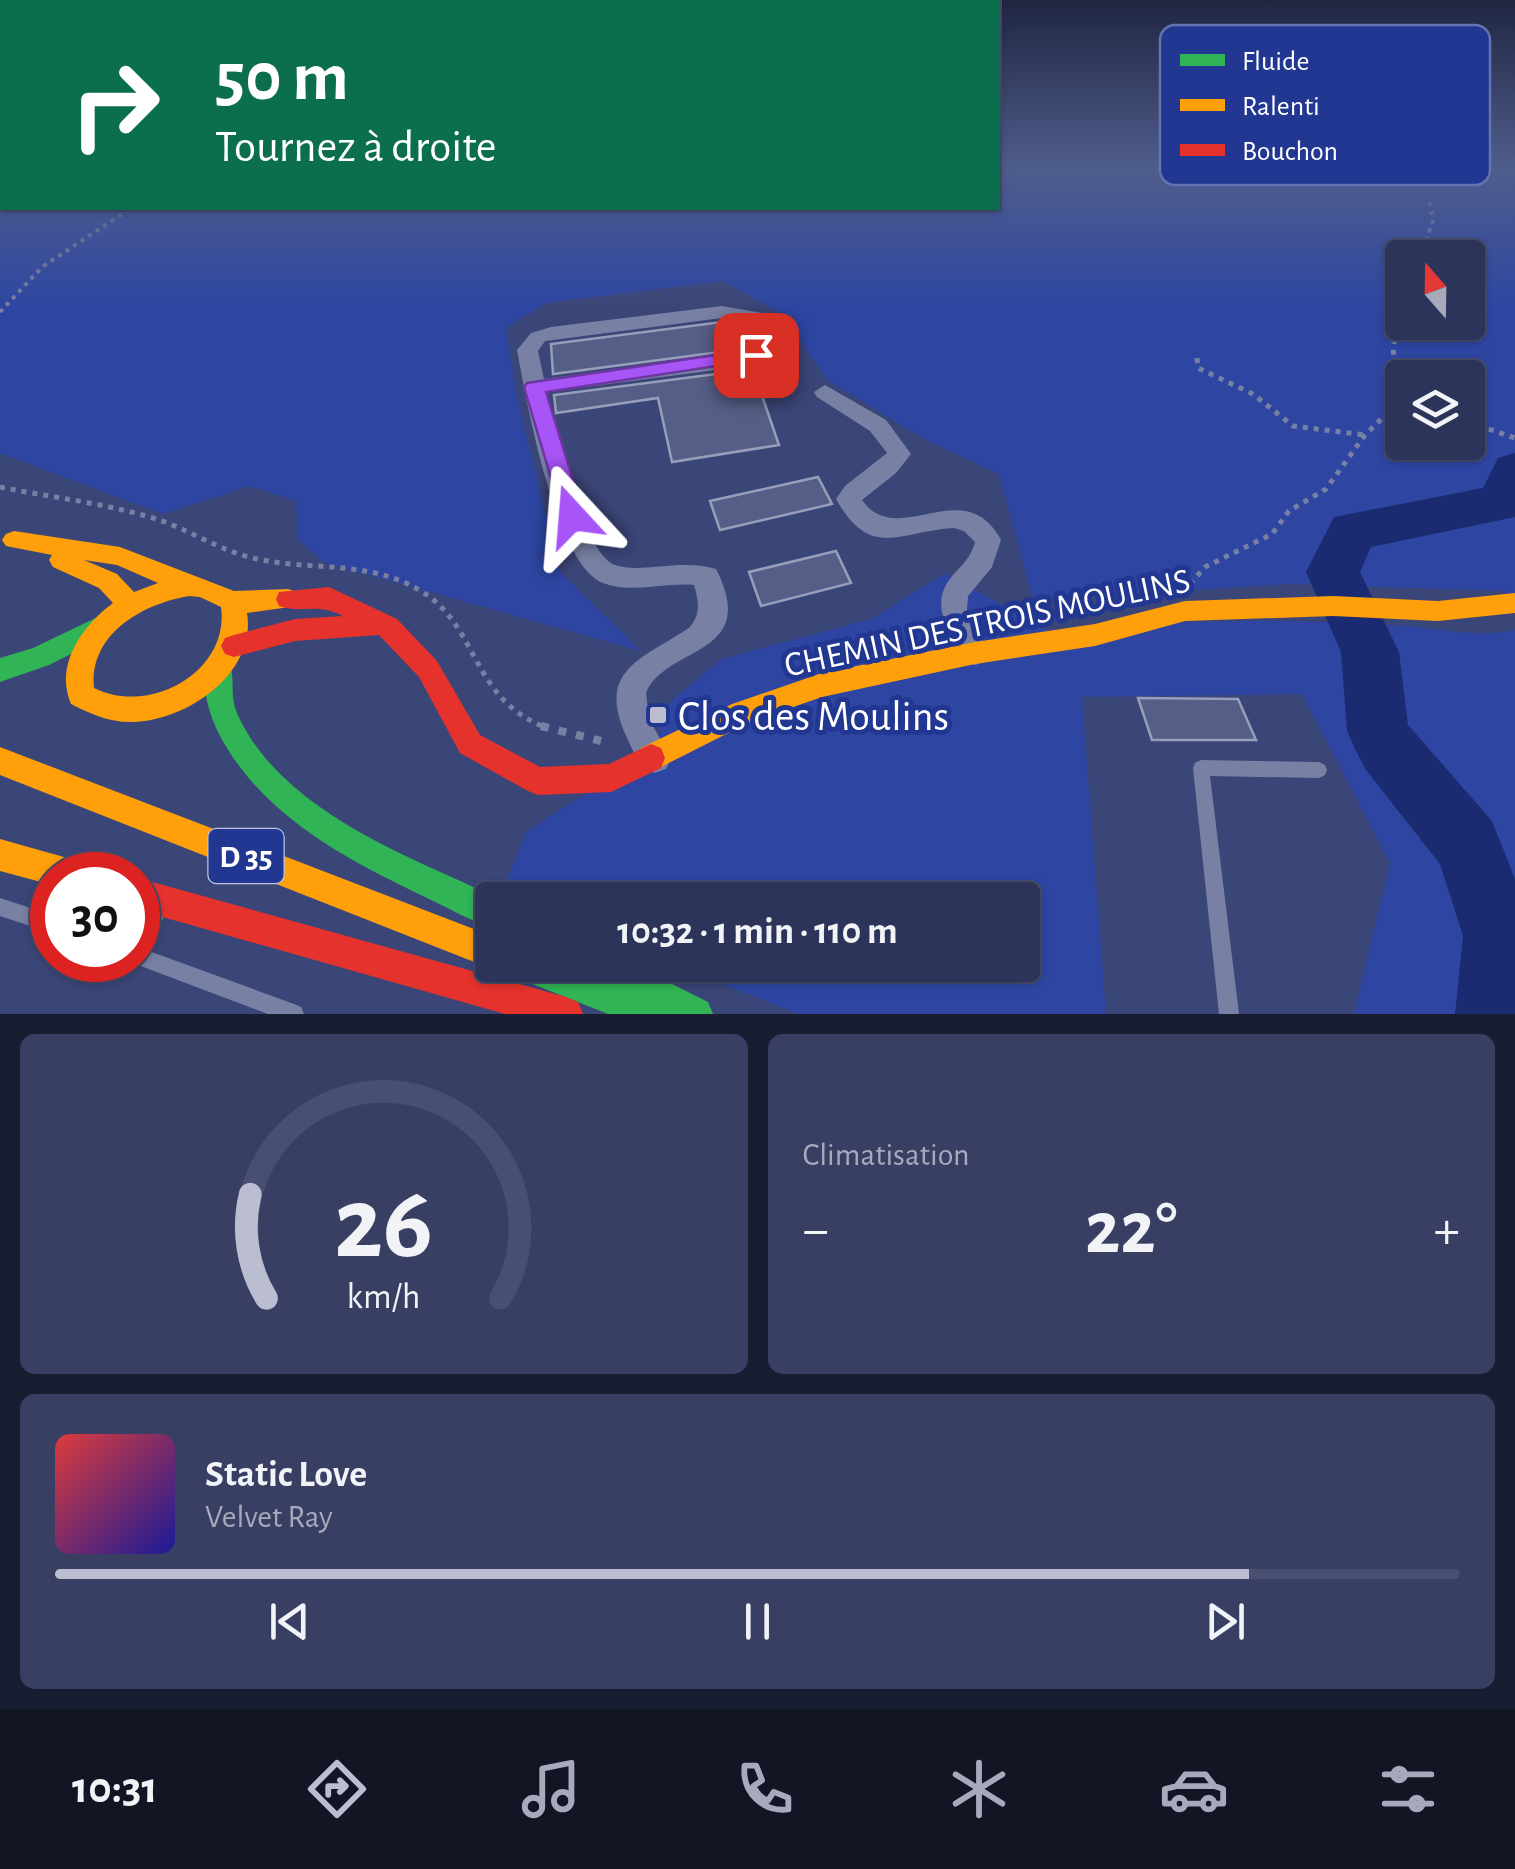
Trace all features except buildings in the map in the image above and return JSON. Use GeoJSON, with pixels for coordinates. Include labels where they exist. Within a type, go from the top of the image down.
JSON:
{"type":"FeatureCollection","features":[{"type":"Feature","properties":{"kind":"street"},"geometry":{"type":"LineString","coordinates":[[534,387],[739,360],[756,355],[770,337],[756,317],[722,312],[551,334],[538,337],[527,350],[534,387],[560,480],[586,551],[599,570],[622,578],[688,571],[706,577],[716,601],[712,620],[701,634],[686,648],[646,667],[631,692],[634,721],[656,758]]}},
{"type":"Feature","properties":{"kind":"street"},"geometry":{"type":"LineString","coordinates":[[825,392],[893,438],[898,454],[888,471],[858,487],[848,499],[857,518],[874,528],[893,532],[950,519],[972,523],[988,540],[983,560],[954,593],[952,611],[974,653]]}},
{"type":"Feature","properties":{"kind":"street"},"geometry":{"type":"LineString","coordinates":[[7,537],[120,556],[190,586]]}},
{"type":"Feature","properties":{"kind":"street"},"geometry":{"type":"LineString","coordinates":[[7,537],[108,581],[130,605]]}},
{"type":"Feature","properties":{"kind":"street"},"geometry":{"type":"LineString","coordinates":[[0,670],[40,657],[104,625],[130,605],[161,592],[190,586],[212,588],[233,600],[240,622],[234,646],[219,667],[193,690],[160,706],[127,712],[99,708],[80,695],[76,674],[85,651],[104,625]]}},
{"type":"Feature","properties":{"kind":"street","name":"CHEMIN DES TROIS MOULINS"},"geometry":{"type":"LineString","coordinates":[[233,600],[329,597],[382,624],[428,669],[470,744],[538,781],[612,778],[742,713],[822,685],[974,653],[1096,634],[1184,611],[1333,606],[1438,611],[1512,605]]}},
{"type":"Feature","properties":{"kind":"street"},"geometry":{"type":"LineString","coordinates":[[234,646],[295,630],[382,624]]}},
{"type":"Feature","properties":{"kind":"street"},"geometry":{"type":"LineString","coordinates":[[219,667],[222,712],[248,756],[287,799],[363,847],[475,903]]}},
{"type":"Feature","properties":{"kind":"street","name":"D 35"},"geometry":{"type":"LineString","coordinates":[[0,761],[475,945]]}},
{"type":"Feature","properties":{"kind":"street"},"geometry":{"type":"LineString","coordinates":[[0,855],[30,863]]}},
{"type":"Feature","properties":{"kind":"street","name":"D 35"},"geometry":{"type":"LineString","coordinates":[[160,900],[566,1014]]}},
{"type":"Feature","properties":{"kind":"street"},"geometry":{"type":"LineString","coordinates":[[570,982],[652,1014]]}},
{"type":"Feature","properties":{"kind":"street"},"geometry":{"type":"LineString","coordinates":[[632,982],[696,1014]]}},
{"type":"Feature","properties":{"kind":"lane"},"geometry":{"type":"LineString","coordinates":[[1230,1014],[1200,768],[1320,770]]}},
{"type":"Feature","properties":{"kind":"lane"},"geometry":{"type":"LineString","coordinates":[[160,911],[168,902]]}},
{"type":"Feature","properties":{"kind":"lane"},"geometry":{"type":"LineString","coordinates":[[0,908],[30,917]]}},
{"type":"Feature","properties":{"kind":"lane"},"geometry":{"type":"LineString","coordinates":[[160,964],[294,1014]]}},
{"type":"Feature","properties":{"kind":"path"},"geometry":{"type":"LineString","coordinates":[[0,312],[37,272],[120,215]]}},
{"type":"Feature","properties":{"kind":"path"},"geometry":{"type":"LineString","coordinates":[[1427,240],[1432,215]]}},
{"type":"Feature","properties":{"kind":"path"},"geometry":{"type":"LineString","coordinates":[[1198,358],[1198,368],[1245,390],[1268,404],[1278,418],[1296,427],[1365,435]]}},
{"type":"Feature","properties":{"kind":"path"},"geometry":{"type":"LineString","coordinates":[[1184,611],[1191,579],[1272,534],[1289,512],[1326,489],[1345,468],[1365,435],[1385,415]]}},
{"type":"Feature","properties":{"kind":"path"},"geometry":{"type":"LineString","coordinates":[[1485,428],[1515,438]]}},
{"type":"Feature","properties":{"kind":"shaded area"},"geometry":{"type":"Polygon","coordinates":[[[0,215],[1515,215],[1515,597],[1503,591],[1292,584],[1033,600],[999,474],[926,440],[827,380],[783,315],[723,281],[546,303],[506,328],[517,397],[560,572],[641,651],[323,562],[298,539],[296,501],[249,486],[163,514],[0,453],[0,215]]]}},
{"type":"Feature","properties":{"kind":"shaded area"},"geometry":{"type":"Polygon","coordinates":[[[945,573],[1059,637],[1099,630],[1226,621],[1394,625],[1470,633],[1515,630],[1515,1014],[1354,1014],[1390,863],[1302,694],[1082,697],[1106,1014],[798,1014],[718,982],[1040,982],[1040,882],[506,882],[526,832],[575,800],[658,756],[662,709],[721,659],[871,619],[945,573]]]}},
{"type":"Feature","properties":{"kind":"waterway"},"geometry":{"type":"LineString","coordinates":[[1494,1014],[1500,936],[1468,845],[1388,749],[1378,731],[1370,652],[1333,572],[1352,531],[1501,503],[1515,470]]}},
{"type":"Feature","properties":{"kind":"traffic: fast"},"geometry":{"type":"LineString","coordinates":[[0,670],[40,657],[104,625]]}},
{"type":"Feature","properties":{"kind":"traffic: fast"},"geometry":{"type":"LineString","coordinates":[[219,667],[223,713],[242,749],[268,781],[338,834],[475,904]]}},
{"type":"Feature","properties":{"kind":"traffic: fast"},"geometry":{"type":"LineString","coordinates":[[570,982],[652,1014]]}},
{"type":"Feature","properties":{"kind":"traffic: fast"},"geometry":{"type":"LineString","coordinates":[[632,982],[696,1014]]}},
{"type":"Feature","properties":{"kind":"traffic: slow"},"geometry":{"type":"LineString","coordinates":[[14,540],[120,556],[190,586]]}},
{"type":"Feature","properties":{"kind":"traffic: slow"},"geometry":{"type":"LineString","coordinates":[[61,560],[108,581],[130,605]]}},
{"type":"Feature","properties":{"kind":"traffic: slow"},"geometry":{"type":"LineString","coordinates":[[233,601],[237,628],[229,653],[212,675],[188,693],[161,705],[132,710],[105,707],[81,695],[79,674],[95,636],[110,620],[148,596],[189,586],[202,587],[239,602],[288,599]]}},
{"type":"Feature","properties":{"kind":"traffic: slow"},"geometry":{"type":"LineString","coordinates":[[651,758],[742,713],[822,685],[975,653],[1095,635],[1185,611],[1333,606],[1438,611],[1515,603]]}},
{"type":"Feature","properties":{"kind":"traffic: slow"},"geometry":{"type":"LineString","coordinates":[[0,761],[475,945]]}},
{"type":"Feature","properties":{"kind":"traffic: slow"},"geometry":{"type":"LineString","coordinates":[[0,855],[30,863]]}},
{"type":"Feature","properties":{"kind":"traffic: jam"},"geometry":{"type":"LineString","coordinates":[[288,599],[329,597],[388,627],[428,669],[470,744],[538,781],[611,778],[651,758]]}},
{"type":"Feature","properties":{"kind":"traffic: jam"},"geometry":{"type":"LineString","coordinates":[[234,646],[295,630],[380,624]]}},
{"type":"Feature","properties":{"kind":"traffic: jam"},"geometry":{"type":"LineString","coordinates":[[160,900],[566,1014]]}},
{"type":"Feature","properties":{"kind":"place","name":"Clos des Moulins"},"geometry":{"type":"Point","coordinates":[658,715]}},
{"type":"Feature","properties":{"kind":"route"},"geometry":{"type":"LineString","coordinates":[[572,516],[534,387],[756,355]]}}]}
